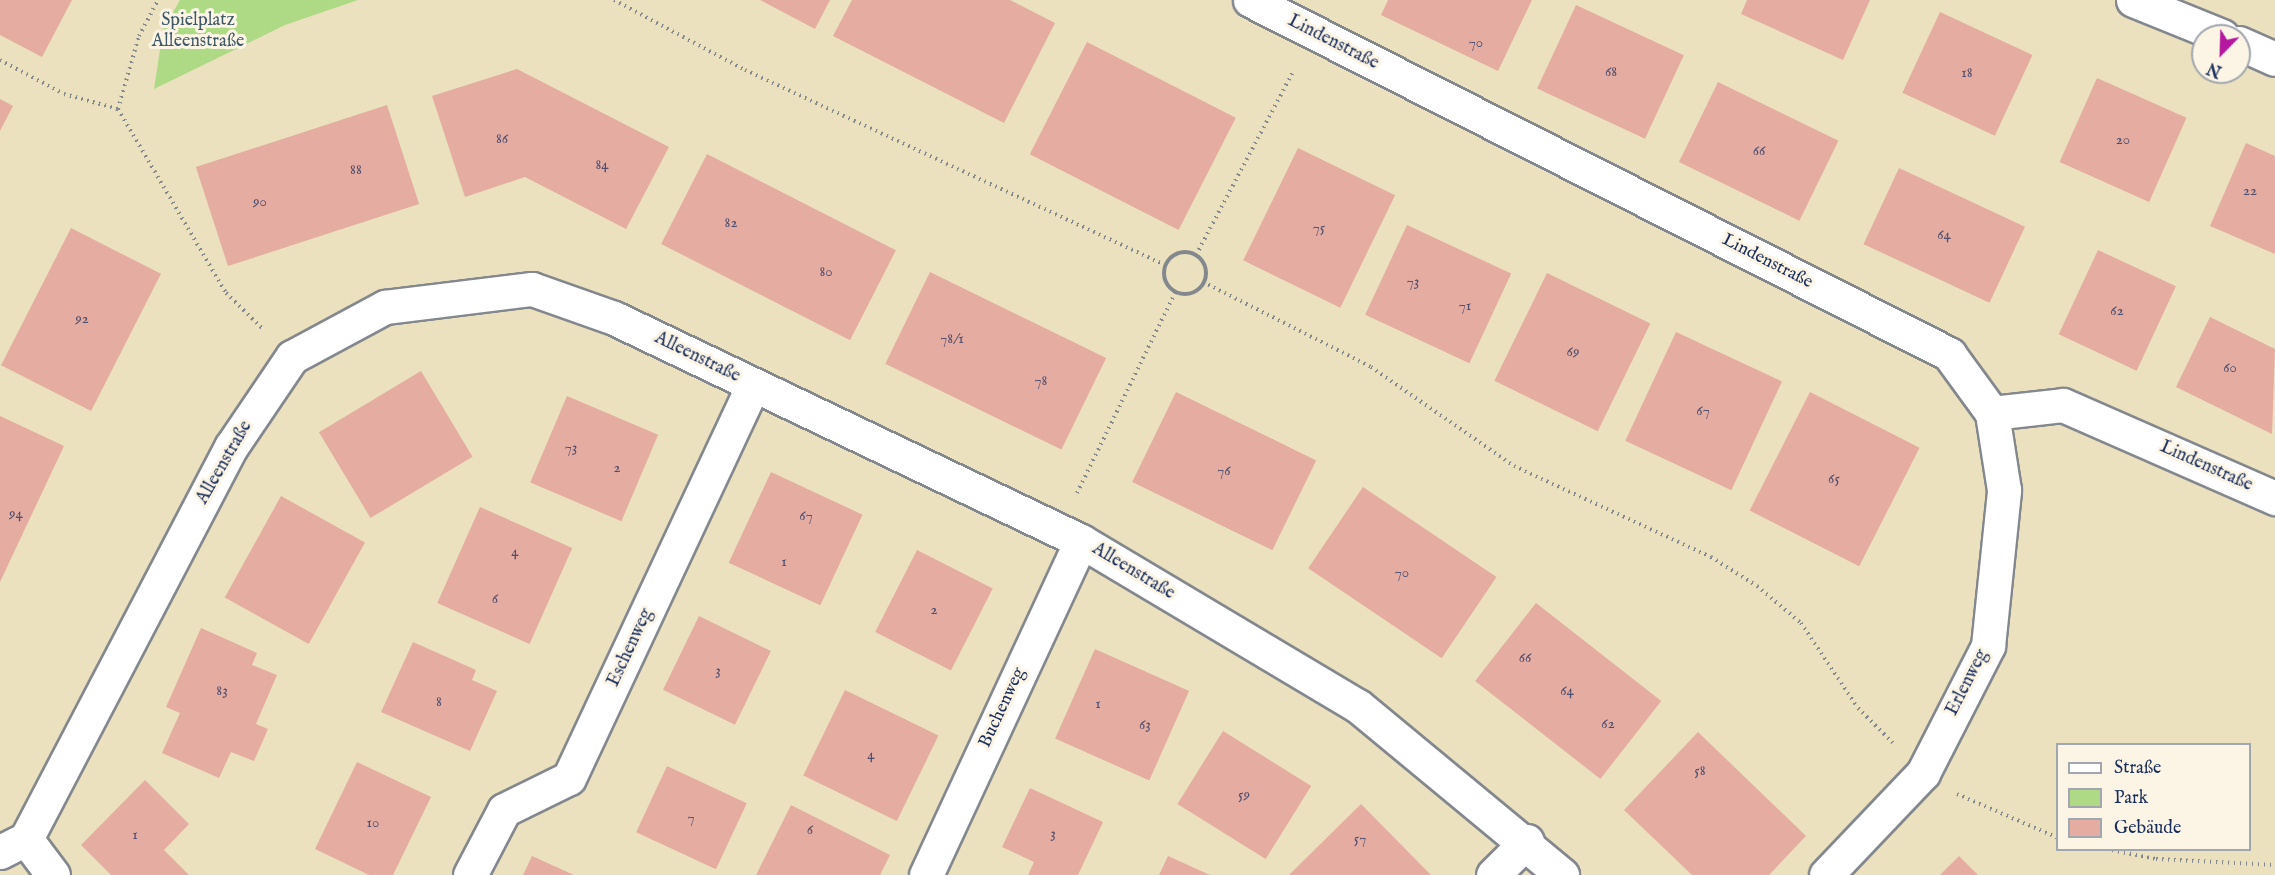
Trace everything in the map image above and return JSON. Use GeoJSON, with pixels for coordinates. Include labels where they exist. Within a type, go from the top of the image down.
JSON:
{"type":"FeatureCollection","features":[{"type":"Feature","properties":{"kind":"street","name":"Lindenstraße"},"geometry":{"type":"LineString","coordinates":[[1250,0],[1949,354],[1992,413],[2063,405],[2275,498]]}},
{"type":"Feature","properties":{"kind":"street"},"geometry":{"type":"LineString","coordinates":[[2133,0],[2192,24]]}},
{"type":"Feature","properties":{"kind":"street"},"geometry":{"type":"LineString","coordinates":[[2251,48],[2275,59]]}},
{"type":"Feature","properties":{"kind":"street","name":"Alleenstraße"},"geometry":{"type":"LineString","coordinates":[[13,845],[231,447],[292,357],[385,307],[532,289],[614,318],[1069,535],[1358,706],[1527,841],[1562,875]]}},
{"type":"Feature","properties":{"kind":"street","name":"Eschenweg"},"geometry":{"type":"LineString","coordinates":[[470,875],[504,810],[569,778],[753,385]]}},
{"type":"Feature","properties":{"kind":"street","name":"Erlenweg"},"geometry":{"type":"LineString","coordinates":[[1826,875],[1923,773],[1988,646],[2004,490],[1992,413]]}},
{"type":"Feature","properties":{"kind":"street","name":"Buchenweg"},"geometry":{"type":"LineString","coordinates":[[926,875],[1069,535]]}},
{"type":"Feature","properties":{"kind":"street"},"geometry":{"type":"LineString","coordinates":[[1493,875],[1527,841]]}},
{"type":"Feature","properties":{"kind":"street"},"geometry":{"type":"LineString","coordinates":[[13,845],[53,875]]}},
{"type":"Feature","properties":{"kind":"path"},"geometry":{"type":"LineString","coordinates":[[118,109],[139,36],[158,0]]}},
{"type":"Feature","properties":{"kind":"path"},"geometry":{"type":"LineString","coordinates":[[614,0],[745,70],[1165,265]]}},
{"type":"Feature","properties":{"kind":"path"},"geometry":{"type":"LineString","coordinates":[[0,60],[63,94],[118,109],[226,293],[292,357]]}},
{"type":"Feature","properties":{"kind":"path"},"geometry":{"type":"LineString","coordinates":[[1196,255],[1299,61]]}},
{"type":"Feature","properties":{"kind":"path"},"geometry":{"type":"LineString","coordinates":[[1178,252],[1196,255],[1204,264],[1203,282],[1190,293],[1176,291],[1165,278],[1165,265],[1178,252]]}},
{"type":"Feature","properties":{"kind":"path"},"geometry":{"type":"LineString","coordinates":[[1203,282],[1371,367],[1514,466],[1711,557],[1757,586],[1801,623],[1858,708],[1923,773],[1974,804],[2056,837]]}},
{"type":"Feature","properties":{"kind":"path"},"geometry":{"type":"LineString","coordinates":[[1069,535],[1176,291]]}},
{"type":"Feature","properties":{"kind":"path"},"geometry":{"type":"LineString","coordinates":[[2121,851],[2156,859],[2275,865]]}},
{"type":"Feature","properties":{"kind":"green space","name":"Spielplatz Alleenstraße"},"geometry":{"type":"Polygon","coordinates":[[[180,0],[358,0],[285,25],[154,89],[163,30],[180,0]]]}},
{"type":"Feature","properties":{"kind":"building"},"geometry":{"type":"Polygon","coordinates":[[[0,0],[72,0],[42,57],[0,35],[0,0]]]}},
{"type":"Feature","properties":{"kind":"building"},"geometry":{"type":"Polygon","coordinates":[[[760,0],[830,0],[815,29],[760,0]]]}},
{"type":"Feature","properties":{"kind":"building"},"geometry":{"type":"Polygon","coordinates":[[[852,0],[1010,0],[1055,23],[1004,123],[833,36],[852,0]]]}},
{"type":"Feature","properties":{"kind":"building"},"geometry":{"type":"Polygon","coordinates":[[[1388,0],[1532,0],[1498,71],[1381,15],[1388,0]]]}},
{"type":"Feature","properties":{"kind":"building"},"geometry":{"type":"Polygon","coordinates":[[[1747,0],[1870,0],[1843,60],[1741,14],[1747,0]]]}},
{"type":"Feature","properties":{"kind":"building"},"geometry":{"type":"Polygon","coordinates":[[[1576,5],[1684,55],[1645,139],[1537,88],[1576,5]]]}},
{"type":"Feature","properties":{"kind":"building"},"geometry":{"type":"Polygon","coordinates":[[[1940,12],[2032,55],[1995,136],[1902,93],[1940,12]]]}},
{"type":"Feature","properties":{"kind":"building"},"geometry":{"type":"Polygon","coordinates":[[[1087,42],[1236,118],[1179,230],[1030,154],[1087,42]]]}},
{"type":"Feature","properties":{"kind":"building"},"geometry":{"type":"Polygon","coordinates":[[[517,69],[669,147],[626,229],[525,177],[465,197],[432,96],[517,69]]]}},
{"type":"Feature","properties":{"kind":"building"},"geometry":{"type":"Polygon","coordinates":[[[2097,78],[2187,118],[2149,202],[2060,162],[2097,78]]]}},
{"type":"Feature","properties":{"kind":"building"},"geometry":{"type":"Polygon","coordinates":[[[1718,82],[1838,141],[1799,221],[1679,162],[1718,82]]]}},
{"type":"Feature","properties":{"kind":"building"},"geometry":{"type":"Polygon","coordinates":[[[0,99],[13,106],[0,131],[0,99]]]}},
{"type":"Feature","properties":{"kind":"building"},"geometry":{"type":"Polygon","coordinates":[[[387,105],[419,204],[228,266],[196,167],[387,105]]]}},
{"type":"Feature","properties":{"kind":"building"},"geometry":{"type":"Polygon","coordinates":[[[2246,143],[2275,156],[2275,254],[2210,226],[2246,143]]]}},
{"type":"Feature","properties":{"kind":"building"},"geometry":{"type":"Polygon","coordinates":[[[1298,148],[1395,195],[1340,308],[1243,260],[1298,148]]]}},
{"type":"Feature","properties":{"kind":"building"},"geometry":{"type":"Polygon","coordinates":[[[707,154],[896,250],[850,340],[661,244],[707,154]]]}},
{"type":"Feature","properties":{"kind":"building"},"geometry":{"type":"Polygon","coordinates":[[[1899,168],[2025,227],[1989,303],[1864,244],[1899,168]]]}},
{"type":"Feature","properties":{"kind":"building"},"geometry":{"type":"Polygon","coordinates":[[[1407,225],[1511,274],[1469,363],[1365,315],[1407,225]]]}},
{"type":"Feature","properties":{"kind":"building"},"geometry":{"type":"Polygon","coordinates":[[[71,228],[161,274],[91,411],[1,365],[71,228]]]}},
{"type":"Feature","properties":{"kind":"building"},"geometry":{"type":"Polygon","coordinates":[[[2098,250],[2176,286],[2137,371],[2059,334],[2098,250]]]}},
{"type":"Feature","properties":{"kind":"building"},"geometry":{"type":"Polygon","coordinates":[[[930,272],[1106,358],[1061,450],[885,364],[930,272]]]}},
{"type":"Feature","properties":{"kind":"building"},"geometry":{"type":"Polygon","coordinates":[[[1547,273],[1650,323],[1598,431],[1494,381],[1547,273]]]}},
{"type":"Feature","properties":{"kind":"building"},"geometry":{"type":"Polygon","coordinates":[[[2210,317],[2275,349],[2272,434],[2176,387],[2210,317]]]}},
{"type":"Feature","properties":{"kind":"building"},"geometry":{"type":"Polygon","coordinates":[[[1676,332],[1782,381],[1731,490],[1625,441],[1676,332]]]}},
{"type":"Feature","properties":{"kind":"building"},"geometry":{"type":"Polygon","coordinates":[[[421,371],[473,457],[371,518],[319,432],[421,371]]]}},
{"type":"Feature","properties":{"kind":"building"},"geometry":{"type":"Polygon","coordinates":[[[1176,392],[1316,460],[1272,550],[1132,482],[1176,392]]]}},
{"type":"Feature","properties":{"kind":"building"},"geometry":{"type":"Polygon","coordinates":[[[1810,392],[1920,448],[1859,566],[1750,511],[1810,392]]]}},
{"type":"Feature","properties":{"kind":"building"},"geometry":{"type":"Polygon","coordinates":[[[567,396],[658,435],[621,521],[530,483],[567,396]]]}},
{"type":"Feature","properties":{"kind":"building"},"geometry":{"type":"Polygon","coordinates":[[[0,416],[64,446],[0,582],[0,416]]]}},
{"type":"Feature","properties":{"kind":"building"},"geometry":{"type":"Polygon","coordinates":[[[771,472],[863,515],[820,605],[729,563],[771,472]]]}},
{"type":"Feature","properties":{"kind":"building"},"geometry":{"type":"Polygon","coordinates":[[[1363,487],[1496,577],[1442,658],[1308,568],[1363,487]]]}},
{"type":"Feature","properties":{"kind":"building"},"geometry":{"type":"Polygon","coordinates":[[[281,496],[365,543],[309,644],[225,597],[281,496]]]}},
{"type":"Feature","properties":{"kind":"building"},"geometry":{"type":"Polygon","coordinates":[[[480,507],[572,548],[530,644],[437,603],[480,507]]]}},
{"type":"Feature","properties":{"kind":"building"},"geometry":{"type":"Polygon","coordinates":[[[917,550],[993,589],[951,671],[875,632],[917,550]]]}},
{"type":"Feature","properties":{"kind":"building"},"geometry":{"type":"Polygon","coordinates":[[[1536,603],[1661,701],[1600,779],[1475,681],[1536,603]]]}},
{"type":"Feature","properties":{"kind":"building"},"geometry":{"type":"Polygon","coordinates":[[[699,616],[771,651],[735,725],[663,690],[699,616]]]}},
{"type":"Feature","properties":{"kind":"building"},"geometry":{"type":"Polygon","coordinates":[[[201,628],[257,653],[252,665],[277,675],[256,724],[268,729],[254,761],[231,752],[219,778],[162,753],[180,713],[166,707],[201,628]]]}},
{"type":"Feature","properties":{"kind":"building"},"geometry":{"type":"Polygon","coordinates":[[[413,642],[476,670],[472,680],[497,691],[470,751],[381,712],[413,642]]]}},
{"type":"Feature","properties":{"kind":"building"},"geometry":{"type":"Polygon","coordinates":[[[1095,649],[1189,691],[1149,780],[1055,739],[1095,649]]]}},
{"type":"Feature","properties":{"kind":"building"},"geometry":{"type":"Polygon","coordinates":[[[845,690],[938,736],[897,821],[803,775],[845,690]]]}},
{"type":"Feature","properties":{"kind":"building"},"geometry":{"type":"Polygon","coordinates":[[[1223,731],[1311,786],[1266,859],[1177,804],[1223,731]]]}},
{"type":"Feature","properties":{"kind":"building"},"geometry":{"type":"Polygon","coordinates":[[[1698,732],[1806,836],[1769,875],[1692,875],[1624,810],[1698,732]]]}},
{"type":"Feature","properties":{"kind":"building"},"geometry":{"type":"Polygon","coordinates":[[[357,762],[431,797],[393,875],[369,875],[315,849],[357,762]]]}},
{"type":"Feature","properties":{"kind":"building"},"geometry":{"type":"Polygon","coordinates":[[[667,766],[747,803],[716,869],[636,832],[667,766]]]}},
{"type":"Feature","properties":{"kind":"building"},"geometry":{"type":"Polygon","coordinates":[[[145,780],[189,824],[164,850],[189,875],[111,875],[81,845],[145,780]]]}},
{"type":"Feature","properties":{"kind":"building"},"geometry":{"type":"Polygon","coordinates":[[[1030,788],[1103,822],[1078,875],[1028,875],[1034,862],[1002,847],[1030,788]]]}},
{"type":"Feature","properties":{"kind":"building"},"geometry":{"type":"Polygon","coordinates":[[[1361,804],[1431,875],[1289,875],[1361,804]]]}},
{"type":"Feature","properties":{"kind":"building"},"geometry":{"type":"Polygon","coordinates":[[[791,805],[890,855],[880,875],[756,875],[791,805]]]}},
{"type":"Feature","properties":{"kind":"building"},"geometry":{"type":"Polygon","coordinates":[[[532,856],[574,875],[523,875],[532,856]]]}},
{"type":"Feature","properties":{"kind":"building"},"geometry":{"type":"Polygon","coordinates":[[[1168,856],[1210,875],[1159,875],[1168,856]]]}},
{"type":"Feature","properties":{"kind":"building"},"geometry":{"type":"Polygon","coordinates":[[[1959,856],[1978,875],[1940,875],[1959,856]]]}}]}
